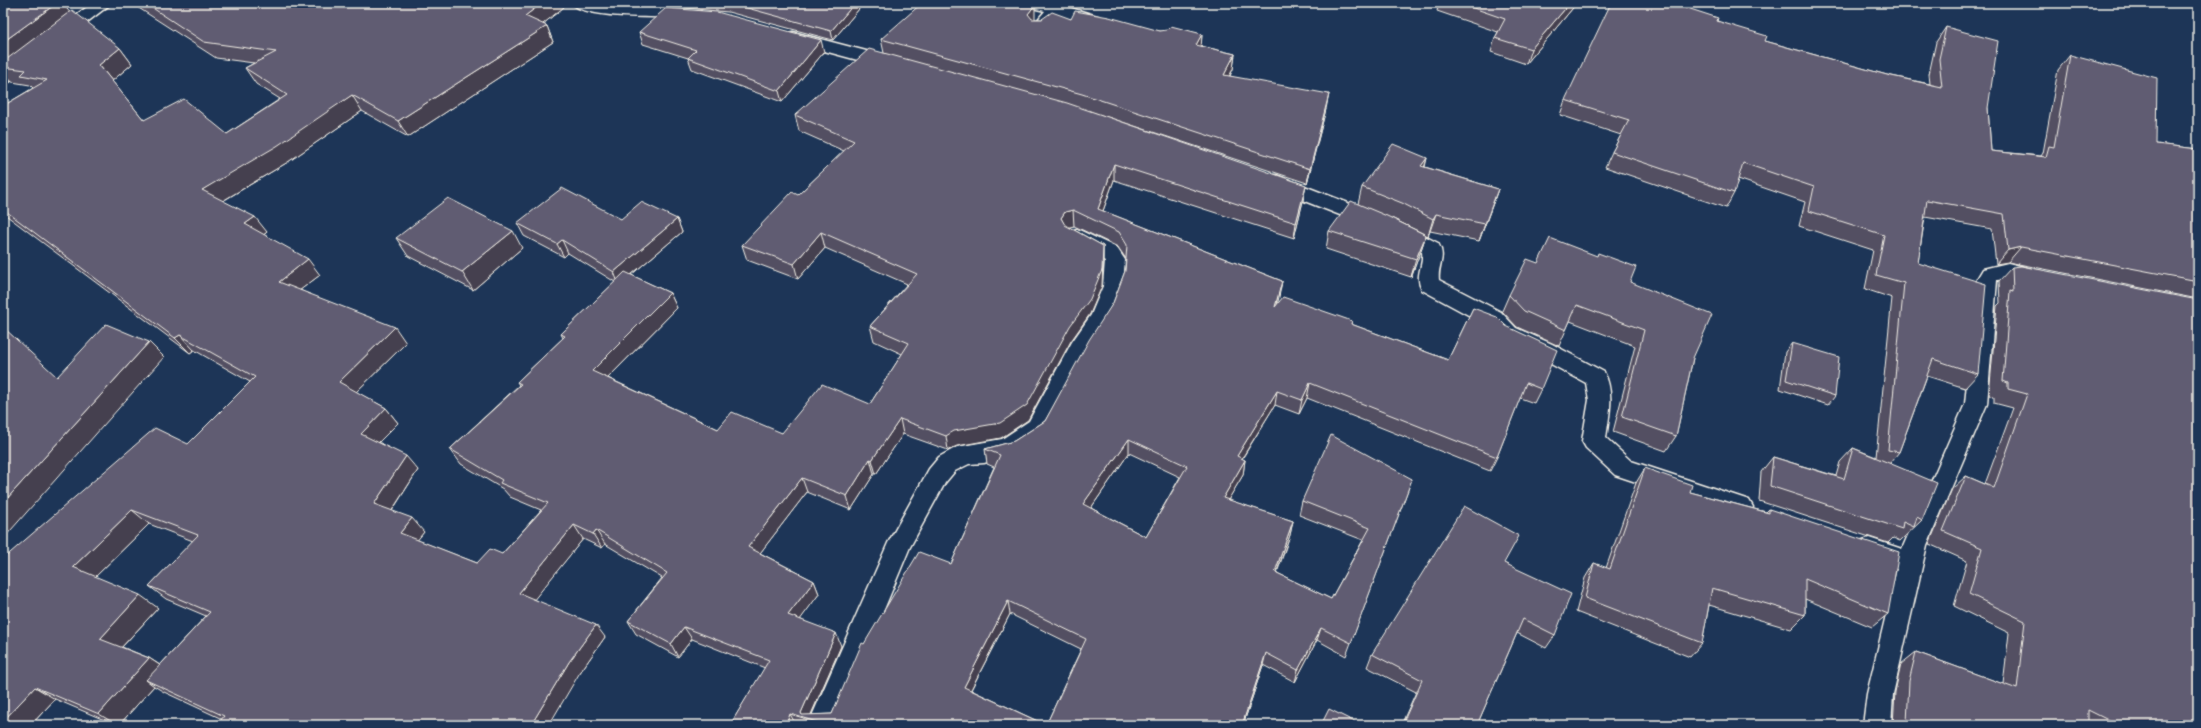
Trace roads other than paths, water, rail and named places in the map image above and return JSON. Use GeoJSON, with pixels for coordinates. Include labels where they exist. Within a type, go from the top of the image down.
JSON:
{"type":"FeatureCollection","features":[{"type":"Feature","properties":{"kind":"street"},"geometry":{"type":"LineString","coordinates":[[3,78],[104,3]]}},
{"type":"Feature","properties":{"kind":"street"},"geometry":{"type":"LineString","coordinates":[[580,3],[596,8],[629,13],[672,11],[708,14]]}},
{"type":"Feature","properties":{"kind":"street"},"geometry":{"type":"LineString","coordinates":[[1034,3],[1059,6],[1116,27]]}},
{"type":"Feature","properties":{"kind":"street"},"geometry":{"type":"LineString","coordinates":[[1039,29],[1059,6]]}},
{"type":"Feature","properties":{"kind":"street"},"geometry":{"type":"LineString","coordinates":[[774,32],[910,68]]}},
{"type":"Feature","properties":{"kind":"street"},"geometry":{"type":"LineString","coordinates":[[1259,176],[1303,191],[1431,248],[1433,255],[1428,274],[1429,284],[1493,318],[1508,334],[1544,350],[1596,378],[1599,386],[1600,400],[1594,441],[1623,468],[1757,513]]}},
{"type":"Feature","properties":{"kind":"street"},"geometry":{"type":"LineString","coordinates":[[822,725],[900,543],[936,476],[947,464],[965,454],[1007,447],[1019,441],[1037,428],[1080,348],[1100,318],[1113,286],[1115,260],[1110,253],[1073,234]]}},
{"type":"Feature","properties":{"kind":"street"},"geometry":{"type":"LineString","coordinates":[[1877,725],[1880,694],[1915,545],[1976,404],[1987,279],[1990,274],[2008,271],[2060,282]]}},
{"type":"Feature","properties":{"kind":"street"},"geometry":{"type":"LineString","coordinates":[[1848,542],[1911,564]]}}]}
